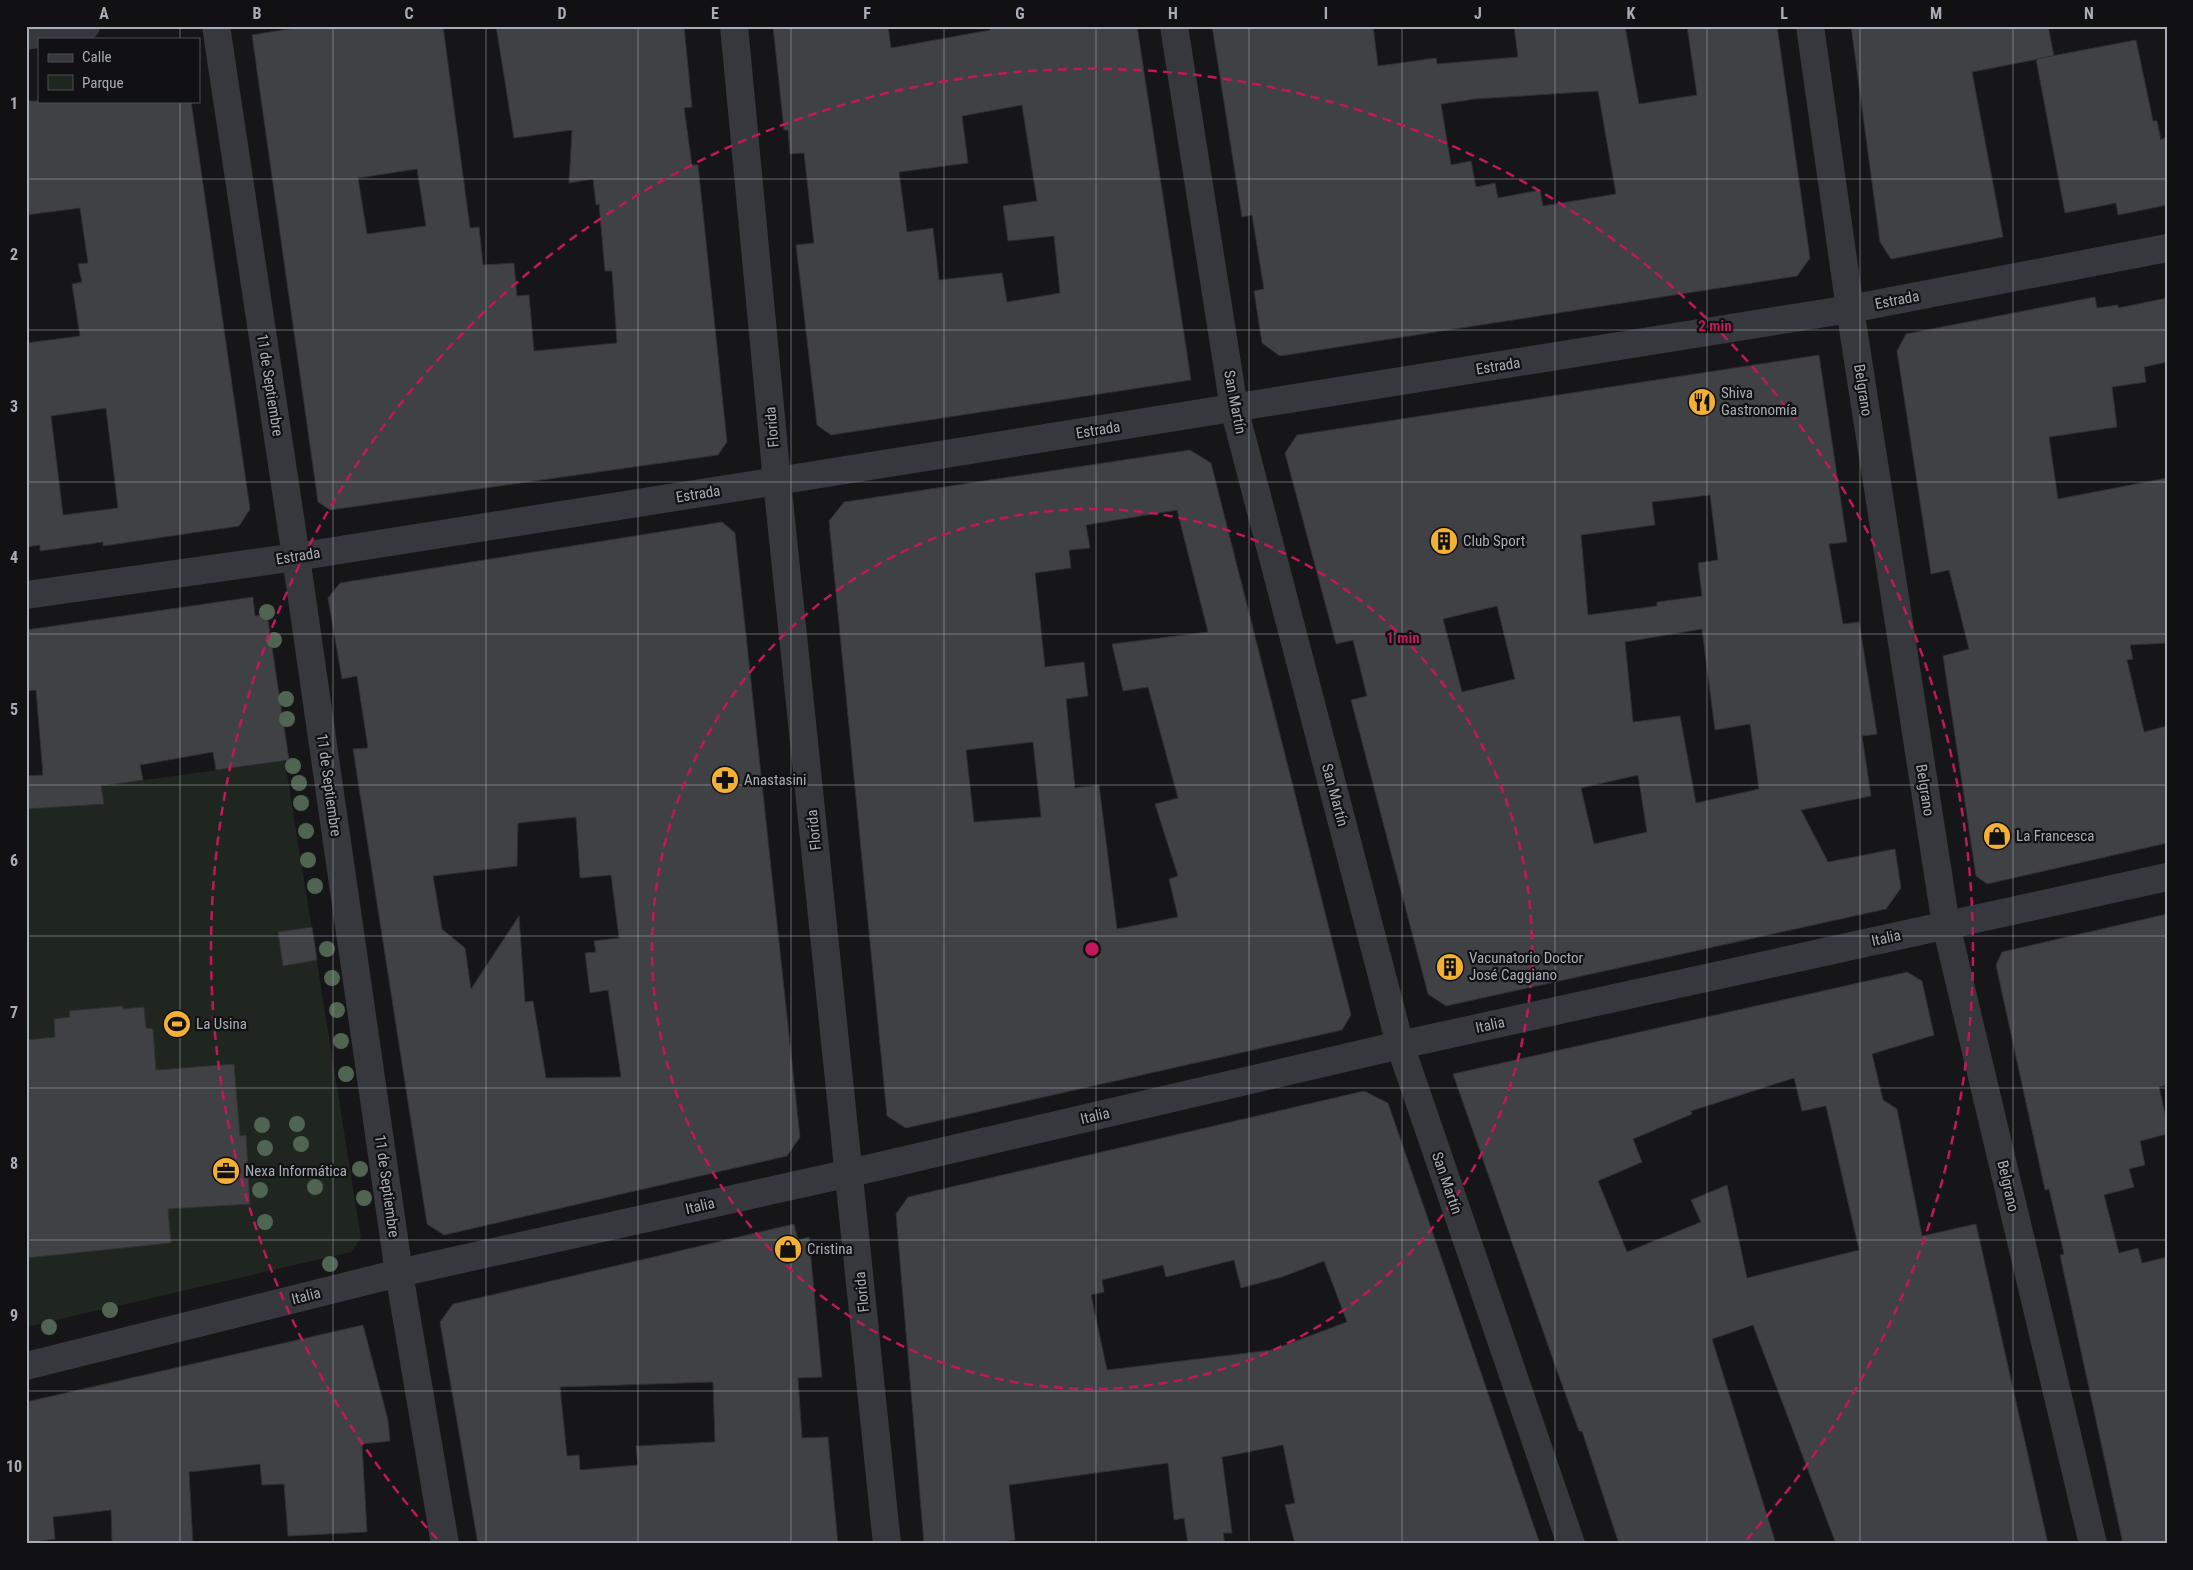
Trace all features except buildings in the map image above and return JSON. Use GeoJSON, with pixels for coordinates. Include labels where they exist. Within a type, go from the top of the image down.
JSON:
{"type":"FeatureCollection","features":[{"type":"Feature","properties":{"kind":"street"},"geometry":{"type":"LineString","coordinates":[[26,36],[86,26]]}},
{"type":"Feature","properties":{"kind":"street","name":"11 de Septiembre"},"geometry":{"type":"LineString","coordinates":[[216,26],[296,557],[399,1273],[445,1544]]}},
{"type":"Feature","properties":{"kind":"street","name":"Florida"},"geometry":{"type":"LineString","coordinates":[[734,26],[777,481],[850,1173],[886,1544]]}},
{"type":"Feature","properties":{"kind":"street","name":"San Martín"},"geometry":{"type":"LineString","coordinates":[[1174,26],[1234,408],[1400,1045],[1571,1544]]}},
{"type":"Feature","properties":{"kind":"street","name":"Belgrano"},"geometry":{"type":"LineString","coordinates":[[1810,26],[1850,309],[1946,925],[2093,1544]]}},
{"type":"Feature","properties":{"kind":"street","name":"Estrada"},"geometry":{"type":"LineString","coordinates":[[26,595],[296,557],[1850,309],[2167,248]]}},
{"type":"Feature","properties":{"kind":"street","name":"Italia"},"geometry":{"type":"LineString","coordinates":[[26,1366],[399,1273],[850,1173],[1400,1045],[2167,877]]}},
{"type":"Feature","properties":{"kind":"green space","name":"La Usina"},"geometry":{"type":"Polygon","coordinates":[[[285,761],[361,1238],[351,1252],[26,1327],[26,777],[84,788],[285,761]]]}},
{"type":"Feature","properties":{"kind":"place","name":"Shiva Gastronomía"},"geometry":{"type":"Point","coordinates":[1702,402]}},
{"type":"Feature","properties":{"kind":"place","name":"Club Sport"},"geometry":{"type":"Point","coordinates":[1444,541]}},
{"type":"Feature","properties":{"kind":"place","name":"Anastasini"},"geometry":{"type":"Point","coordinates":[725,780]}},
{"type":"Feature","properties":{"kind":"place","name":"La Francesca"},"geometry":{"type":"Point","coordinates":[1997,836]}},
{"type":"Feature","properties":{"kind":"place","name":"Vacunatorio Doctor José Caggiano"},"geometry":{"type":"Point","coordinates":[1450,967]}},
{"type":"Feature","properties":{"kind":"place","name":"La Usina"},"geometry":{"type":"Point","coordinates":[177,1024]}},
{"type":"Feature","properties":{"kind":"place","name":"Nexa Informática"},"geometry":{"type":"Point","coordinates":[226,1171]}},
{"type":"Feature","properties":{"kind":"place","name":"Cristina"},"geometry":{"type":"Point","coordinates":[788,1249]}}]}
